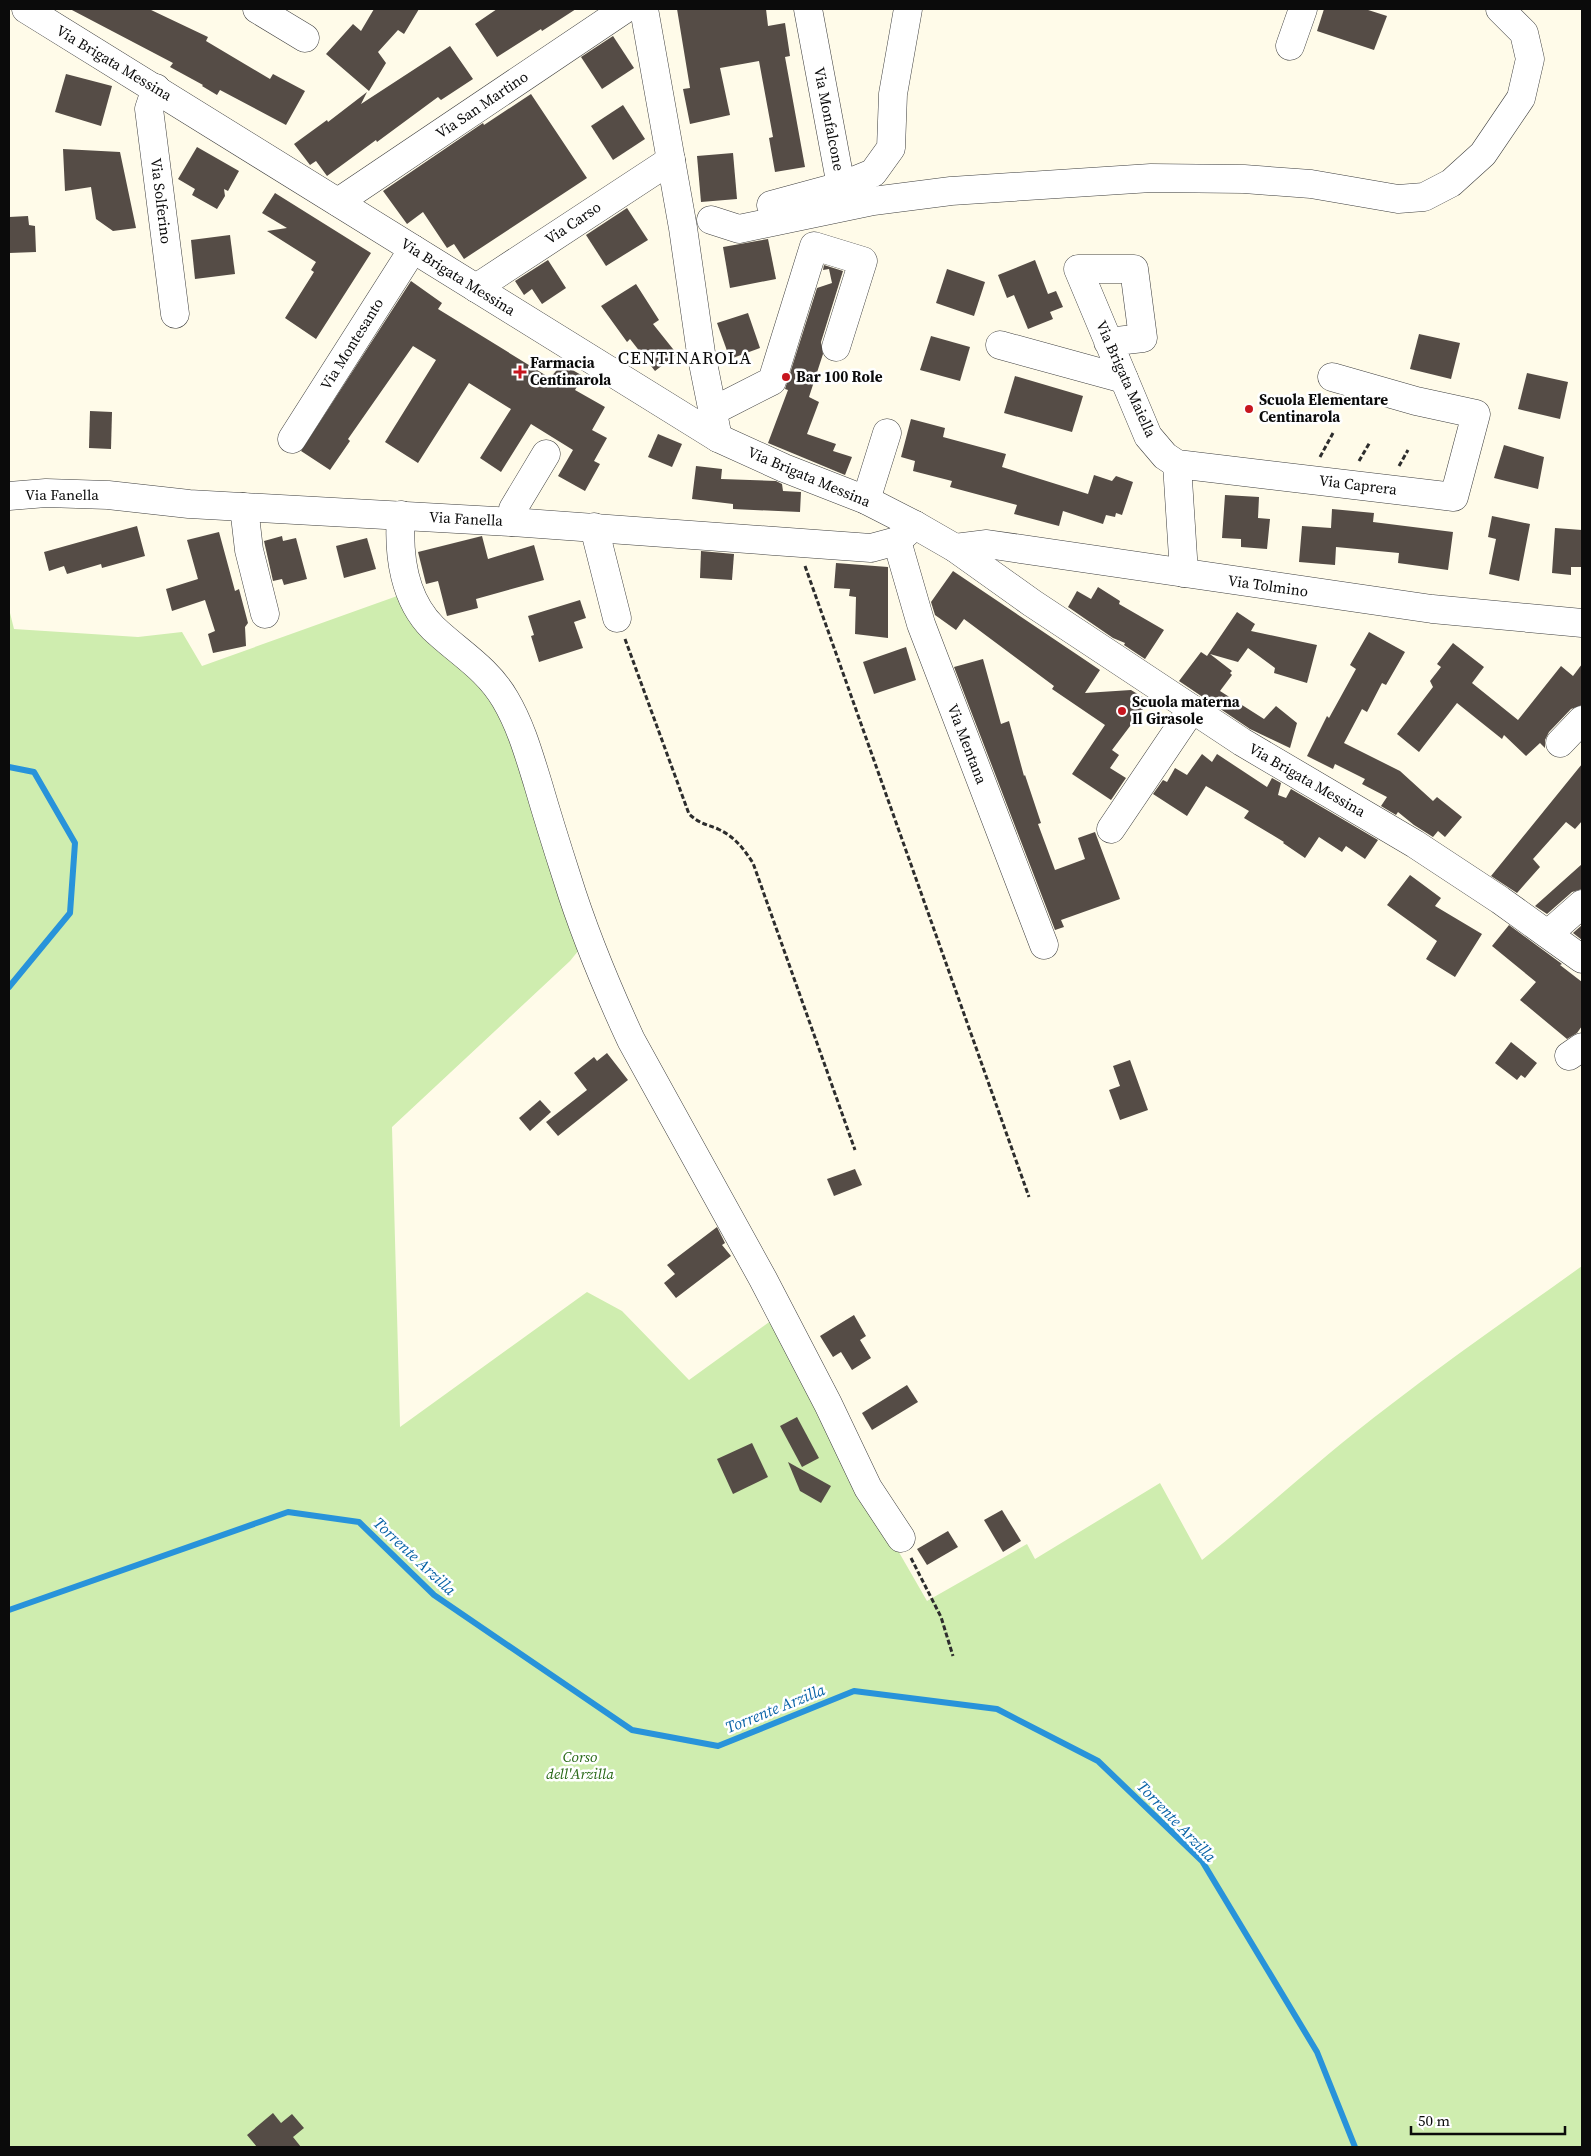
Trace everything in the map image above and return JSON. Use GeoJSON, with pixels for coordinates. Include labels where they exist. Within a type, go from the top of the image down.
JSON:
{"type":"FeatureCollection","features":[{"type":"Feature","properties":{"kind":"street","name":"Via Brigata Messina"},"geometry":{"type":"LineString","coordinates":[[26,9],[718,438],[784,468],[866,500],[906,533],[955,548],[1032,603],[1242,742],[1415,844],[1548,934],[1582,960]]}},
{"type":"Feature","properties":{"kind":"street"},"geometry":{"type":"LineString","coordinates":[[257,9],[306,38]]}},
{"type":"Feature","properties":{"kind":"street","name":"Via San Martino"},"geometry":{"type":"LineString","coordinates":[[338,202],[625,9]]}},
{"type":"Feature","properties":{"kind":"street"},"geometry":{"type":"LineString","coordinates":[[644,9],[683,228],[701,353],[718,438]]}},
{"type":"Feature","properties":{"kind":"street","name":"Via Monfalcone"},"geometry":{"type":"LineString","coordinates":[[683,228],[841,186],[808,9]]}},
{"type":"Feature","properties":{"kind":"street"},"geometry":{"type":"LineString","coordinates":[[841,186],[873,173],[891,148],[893,94],[908,9]]}},
{"type":"Feature","properties":{"kind":"street"},"geometry":{"type":"LineString","coordinates":[[1290,46],[1303,9]]}},
{"type":"Feature","properties":{"kind":"street"},"geometry":{"type":"LineString","coordinates":[[711,220],[739,229],[873,201],[951,191],[1151,178],[1244,179],[1312,184],[1398,199],[1424,196],[1451,183],[1484,154],[1521,98],[1530,59],[1524,33],[1500,9]]}},
{"type":"Feature","properties":{"kind":"street","name":"Via Solferino"},"geometry":{"type":"LineString","coordinates":[[156,88],[149,110],[175,314]]}},
{"type":"Feature","properties":{"kind":"street","name":"Via Carso"},"geometry":{"type":"LineString","coordinates":[[476,288],[671,160]]}},
{"type":"Feature","properties":{"kind":"street"},"geometry":{"type":"LineString","coordinates":[[713,411],[772,381],[814,246],[863,261],[836,347]]}},
{"type":"Feature","properties":{"kind":"street","name":"Via Montesanto"},"geometry":{"type":"LineString","coordinates":[[292,439],[413,249]]}},
{"type":"Feature","properties":{"kind":"street","name":"Via Brigata Maiella"},"geometry":{"type":"LineString","coordinates":[[1108,342],[1143,338],[1134,269],[1078,269],[1108,342],[1148,436],[1165,456],[1177,464]]}},
{"type":"Feature","properties":{"kind":"street"},"geometry":{"type":"LineString","coordinates":[[1000,345],[1124,379]]}},
{"type":"Feature","properties":{"kind":"street","name":"Via Caprera"},"geometry":{"type":"LineString","coordinates":[[1177,464],[1454,497],[1476,414],[1416,401],[1332,377]]}},
{"type":"Feature","properties":{"kind":"street"},"geometry":{"type":"LineString","coordinates":[[866,500],[887,433]]}},
{"type":"Feature","properties":{"kind":"street"},"geometry":{"type":"LineString","coordinates":[[512,522],[513,509],[546,454]]}},
{"type":"Feature","properties":{"kind":"street"},"geometry":{"type":"LineString","coordinates":[[1177,464],[1184,573]]}},
{"type":"Feature","properties":{"kind":"street","name":"Via Fanella"},"geometry":{"type":"LineString","coordinates":[[9,496],[46,494],[100,495],[189,504],[594,527],[871,548],[906,533]]}},
{"type":"Feature","properties":{"kind":"street"},"geometry":{"type":"LineString","coordinates":[[244,507],[249,550],[265,614]]}},
{"type":"Feature","properties":{"kind":"street"},"geometry":{"type":"LineString","coordinates":[[401,515],[399,542],[402,564],[415,605],[433,628],[489,675],[521,729],[569,887],[612,999],[631,1040],[767,1288],[828,1404],[868,1488],[901,1538]]}},
{"type":"Feature","properties":{"kind":"street"},"geometry":{"type":"LineString","coordinates":[[594,527],[617,618]]}},
{"type":"Feature","properties":{"kind":"street","name":"Via Mentana"},"geometry":{"type":"LineString","coordinates":[[906,533],[921,624],[1044,945]]}},
{"type":"Feature","properties":{"kind":"street","name":"Via Tolmino"},"geometry":{"type":"LineString","coordinates":[[955,548],[987,544],[1432,609],[1582,623]]}},
{"type":"Feature","properties":{"kind":"street"},"geometry":{"type":"LineString","coordinates":[[1111,829],[1192,709]]}},
{"type":"Feature","properties":{"kind":"street"},"geometry":{"type":"LineString","coordinates":[[1560,743],[1582,720]]}},
{"type":"Feature","properties":{"kind":"street"},"geometry":{"type":"LineString","coordinates":[[1548,934],[1582,904]]}},
{"type":"Feature","properties":{"kind":"path"},"geometry":{"type":"LineString","coordinates":[[804,542],[803,560],[1029,1197]]}},
{"type":"Feature","properties":{"kind":"path"},"geometry":{"type":"LineString","coordinates":[[617,618],[689,814],[700,824],[718,829],[740,843],[753,863],[855,1150]]}},
{"type":"Feature","properties":{"kind":"path"},"geometry":{"type":"LineString","coordinates":[[901,1538],[942,1617],[953,1656]]}},
{"type":"Feature","properties":{"kind":"green space","name":"Corso dell'Arzilla"},"geometry":{"type":"Polygon","coordinates":[[[400,595],[506,716],[583,945],[570,961],[392,1127],[400,1427],[587,1292],[622,1311],[689,1380],[772,1320],[885,1528],[927,1601],[1027,1544],[1035,1559],[1160,1483],[1202,1560],[1365,1425],[1437,1370],[1582,1266],[1582,2147],[9,2147],[9,609],[14,629],[138,637],[182,632],[202,666],[400,595]]]}},
{"type":"Feature","properties":{"kind":"building"},"geometry":{"type":"Polygon","coordinates":[[[70,9],[149,9],[208,37],[206,41],[270,79],[273,74],[305,91],[286,125],[220,90],[217,95],[170,67],[173,63],[70,9]]]}},
{"type":"Feature","properties":{"kind":"building"},"geometry":{"type":"Polygon","coordinates":[[[374,9],[419,9],[404,34],[398,30],[378,52],[386,63],[369,91],[326,54],[353,24],[361,31],[374,9]]]}},
{"type":"Feature","properties":{"kind":"building"},"geometry":{"type":"Polygon","coordinates":[[[497,9],[576,9],[497,57],[475,24],[497,9]]]}},
{"type":"Feature","properties":{"kind":"building"},"geometry":{"type":"Polygon","coordinates":[[[677,9],[766,9],[768,26],[785,23],[790,56],[785,57],[805,167],[775,172],[769,138],[773,137],[759,61],[720,68],[730,115],[690,124],[683,89],[690,88],[677,9]]]}},
{"type":"Feature","properties":{"kind":"building"},"geometry":{"type":"Polygon","coordinates":[[[1324,9],[1365,9],[1387,16],[1374,50],[1317,31],[1324,9]]]}},
{"type":"Feature","properties":{"kind":"building"},"geometry":{"type":"Polygon","coordinates":[[[613,36],[634,68],[602,89],[581,57],[613,36]]]}},
{"type":"Feature","properties":{"kind":"building"},"geometry":{"type":"Polygon","coordinates":[[[450,46],[473,79],[441,100],[438,97],[327,176],[316,161],[310,165],[294,144],[327,120],[328,122],[367,92],[361,104],[450,46]]]}},
{"type":"Feature","properties":{"kind":"building"},"geometry":{"type":"Polygon","coordinates":[[[66,74],[112,86],[101,126],[55,112],[66,74]]]}},
{"type":"Feature","properties":{"kind":"building"},"geometry":{"type":"Polygon","coordinates":[[[531,94],[587,178],[464,259],[454,244],[447,248],[423,212],[407,224],[383,191],[483,123],[484,125],[531,94]]]}},
{"type":"Feature","properties":{"kind":"building"},"geometry":{"type":"Polygon","coordinates":[[[623,105],[645,139],[613,160],[591,126],[623,105]]]}},
{"type":"Feature","properties":{"kind":"building"},"geometry":{"type":"Polygon","coordinates":[[[197,147],[239,171],[228,191],[224,189],[225,196],[217,209],[192,195],[195,189],[178,179],[197,147]]]}},
{"type":"Feature","properties":{"kind":"building"},"geometry":{"type":"Polygon","coordinates":[[[63,149],[120,152],[136,228],[113,231],[96,219],[91,187],[65,191],[63,149]]]}},
{"type":"Feature","properties":{"kind":"building"},"geometry":{"type":"Polygon","coordinates":[[[733,153],[737,199],[701,202],[697,156],[733,153]]]}},
{"type":"Feature","properties":{"kind":"building"},"geometry":{"type":"Polygon","coordinates":[[[275,193],[371,253],[316,339],[285,318],[314,272],[311,270],[316,262],[267,231],[287,228],[262,213],[275,193]]]}},
{"type":"Feature","properties":{"kind":"building"},"geometry":{"type":"Polygon","coordinates":[[[627,208],[648,240],[606,266],[586,235],[627,208]]]}},
{"type":"Feature","properties":{"kind":"building"},"geometry":{"type":"Polygon","coordinates":[[[28,216],[29,225],[35,226],[36,252],[9,253],[9,217],[28,216]]]}},
{"type":"Feature","properties":{"kind":"building"},"geometry":{"type":"Polygon","coordinates":[[[230,235],[235,274],[195,279],[191,240],[230,235]]]}},
{"type":"Feature","properties":{"kind":"building"},"geometry":{"type":"Polygon","coordinates":[[[768,239],[776,279],[730,288],[723,247],[768,239]]]}},
{"type":"Feature","properties":{"kind":"building"},"geometry":{"type":"Polygon","coordinates":[[[548,260],[566,288],[542,304],[532,289],[524,295],[515,281],[548,260]]]}},
{"type":"Feature","properties":{"kind":"building"},"geometry":{"type":"Polygon","coordinates":[[[1035,260],[1048,294],[1056,291],[1063,307],[1050,312],[1053,319],[1028,329],[1014,295],[1007,298],[998,275],[1035,260]]]}},
{"type":"Feature","properties":{"kind":"building"},"geometry":{"type":"Polygon","coordinates":[[[824,265],[843,271],[821,342],[823,354],[809,397],[819,402],[807,434],[836,444],[833,451],[852,457],[845,475],[768,443],[788,390],[785,389],[817,288],[832,283],[829,269],[823,270],[824,265]]]}},
{"type":"Feature","properties":{"kind":"building"},"geometry":{"type":"Polygon","coordinates":[[[947,269],[985,282],[974,316],[936,303],[947,269]]]}},
{"type":"Feature","properties":{"kind":"building"},"geometry":{"type":"Polygon","coordinates":[[[411,281],[442,303],[438,309],[550,378],[562,364],[583,376],[575,390],[605,407],[592,430],[607,438],[594,461],[600,464],[585,491],[558,476],[573,450],[531,424],[501,472],[480,458],[511,409],[469,383],[418,463],[385,442],[436,360],[413,346],[348,439],[350,441],[330,470],[301,451],[411,281]]]}},
{"type":"Feature","properties":{"kind":"building"},"geometry":{"type":"Polygon","coordinates":[[[636,284],[659,320],[653,324],[677,354],[655,371],[630,339],[627,342],[601,306],[636,284]]]}},
{"type":"Feature","properties":{"kind":"building"},"geometry":{"type":"Polygon","coordinates":[[[748,313],[760,348],[730,359],[717,323],[748,313]]]}},
{"type":"Feature","properties":{"kind":"building"},"geometry":{"type":"Polygon","coordinates":[[[1419,334],[1460,343],[1451,379],[1410,369],[1419,334]]]}},
{"type":"Feature","properties":{"kind":"building"},"geometry":{"type":"Polygon","coordinates":[[[931,336],[970,347],[960,381],[920,370],[931,336]]]}},
{"type":"Feature","properties":{"kind":"building"},"geometry":{"type":"Polygon","coordinates":[[[1527,373],[1568,382],[1560,419],[1518,409],[1527,373]]]}},
{"type":"Feature","properties":{"kind":"building"},"geometry":{"type":"Polygon","coordinates":[[[1015,376],[1083,396],[1072,432],[1004,413],[1015,376]]]}},
{"type":"Feature","properties":{"kind":"building"},"geometry":{"type":"Polygon","coordinates":[[[90,411],[112,412],[111,449],[89,448],[90,411]]]}},
{"type":"Feature","properties":{"kind":"building"},"geometry":{"type":"Polygon","coordinates":[[[911,419],[945,428],[943,437],[1006,454],[1002,467],[1088,494],[1094,475],[1112,481],[1116,476],[1133,482],[1122,515],[1116,513],[1115,517],[1106,515],[1103,524],[1063,511],[1059,526],[1014,514],[1017,505],[950,487],[952,481],[913,471],[915,461],[901,457],[911,419]]]}},
{"type":"Feature","properties":{"kind":"building"},"geometry":{"type":"Polygon","coordinates":[[[658,434],[682,444],[672,467],[648,457],[658,434]]]}},
{"type":"Feature","properties":{"kind":"building"},"geometry":{"type":"Polygon","coordinates":[[[1504,445],[1544,457],[1538,489],[1494,478],[1504,445]]]}},
{"type":"Feature","properties":{"kind":"building"},"geometry":{"type":"Polygon","coordinates":[[[696,466],[722,469],[721,479],[776,481],[782,484],[783,491],[801,492],[800,512],[733,509],[733,504],[692,499],[696,466]]]}},
{"type":"Feature","properties":{"kind":"building"},"geometry":{"type":"Polygon","coordinates":[[[1225,495],[1259,497],[1258,518],[1270,519],[1267,549],[1241,547],[1241,539],[1222,538],[1225,495]]]}},
{"type":"Feature","properties":{"kind":"building"},"geometry":{"type":"Polygon","coordinates":[[[1332,509],[1374,513],[1373,522],[1453,532],[1448,570],[1398,563],[1399,553],[1336,547],[1335,565],[1299,562],[1302,526],[1331,528],[1332,509]]]}},
{"type":"Feature","properties":{"kind":"building"},"geometry":{"type":"Polygon","coordinates":[[[1492,516],[1530,524],[1519,581],[1489,574],[1496,539],[1488,537],[1492,516]]]}},
{"type":"Feature","properties":{"kind":"building"},"geometry":{"type":"Polygon","coordinates":[[[137,526],[145,556],[102,568],[101,564],[67,574],[64,566],[49,571],[44,552],[137,526]]]}},
{"type":"Feature","properties":{"kind":"building"},"geometry":{"type":"Polygon","coordinates":[[[1555,528],[1582,530],[1582,567],[1571,567],[1571,575],[1552,573],[1555,528]]]}},
{"type":"Feature","properties":{"kind":"building"},"geometry":{"type":"Polygon","coordinates":[[[219,532],[235,591],[239,589],[248,623],[245,627],[246,646],[213,653],[208,634],[215,631],[205,600],[172,611],[166,589],[198,579],[187,540],[219,532]]]}},
{"type":"Feature","properties":{"kind":"building"},"geometry":{"type":"Polygon","coordinates":[[[282,536],[283,541],[296,538],[307,579],[284,585],[282,579],[273,581],[264,541],[282,536]]]}},
{"type":"Feature","properties":{"kind":"building"},"geometry":{"type":"Polygon","coordinates":[[[482,536],[488,559],[534,545],[544,580],[476,599],[478,608],[447,616],[438,581],[426,584],[418,552],[482,536]]]}},
{"type":"Feature","properties":{"kind":"building"},"geometry":{"type":"Polygon","coordinates":[[[367,538],[376,569],[344,578],[336,546],[367,538]]]}},
{"type":"Feature","properties":{"kind":"building"},"geometry":{"type":"Polygon","coordinates":[[[701,551],[734,554],[732,580],[700,578],[701,551]]]}},
{"type":"Feature","properties":{"kind":"building"},"geometry":{"type":"Polygon","coordinates":[[[836,563],[888,567],[888,638],[855,634],[856,597],[849,596],[850,589],[834,588],[836,563]]]}},
{"type":"Feature","properties":{"kind":"building"},"geometry":{"type":"Polygon","coordinates":[[[953,571],[1100,670],[1085,693],[1131,690],[1149,701],[1112,750],[1119,755],[1110,768],[1126,778],[1111,800],[1072,774],[1105,725],[1052,689],[1054,686],[964,619],[956,630],[935,615],[931,602],[953,571]]]}},
{"type":"Feature","properties":{"kind":"building"},"geometry":{"type":"Polygon","coordinates":[[[1098,587],[1120,601],[1119,604],[1164,630],[1145,659],[1124,645],[1125,643],[1113,638],[1068,607],[1077,591],[1091,599],[1098,587]]]}},
{"type":"Feature","properties":{"kind":"building"},"geometry":{"type":"Polygon","coordinates":[[[580,600],[586,618],[574,622],[583,648],[539,662],[531,636],[534,635],[528,616],[580,600]]]}},
{"type":"Feature","properties":{"kind":"building"},"geometry":{"type":"Polygon","coordinates":[[[1237,612],[1255,624],[1251,631],[1317,645],[1307,683],[1274,673],[1275,668],[1248,648],[1238,662],[1210,654],[1232,671],[1230,673],[1232,675],[1220,691],[1264,719],[1276,706],[1297,723],[1290,748],[1250,729],[1179,681],[1201,652],[1207,656],[1237,612]]]}},
{"type":"Feature","properties":{"kind":"building"},"geometry":{"type":"Polygon","coordinates":[[[1369,632],[1405,652],[1386,685],[1382,683],[1367,712],[1362,709],[1344,743],[1400,771],[1433,801],[1437,797],[1462,817],[1445,837],[1438,831],[1433,837],[1398,812],[1396,815],[1381,806],[1387,797],[1362,784],[1365,779],[1335,764],[1333,769],[1307,756],[1327,716],[1329,718],[1356,669],[1350,665],[1369,632]]]}},
{"type":"Feature","properties":{"kind":"building"},"geometry":{"type":"Polygon","coordinates":[[[1453,643],[1484,667],[1472,683],[1518,720],[1561,666],[1573,676],[1582,664],[1582,705],[1571,709],[1549,732],[1545,740],[1545,748],[1540,743],[1526,756],[1504,735],[1502,739],[1457,703],[1419,752],[1397,734],[1433,687],[1430,681],[1441,667],[1437,664],[1453,643]]]}},
{"type":"Feature","properties":{"kind":"building"},"geometry":{"type":"Polygon","coordinates":[[[906,647],[916,680],[874,694],[863,662],[906,647]]]}},
{"type":"Feature","properties":{"kind":"building"},"geometry":{"type":"Polygon","coordinates":[[[983,659],[1001,724],[1009,721],[1024,776],[1041,823],[1038,824],[1055,870],[1085,859],[1078,838],[1095,832],[1120,899],[1061,920],[1064,927],[1055,930],[954,667],[983,659]]]}},
{"type":"Feature","properties":{"kind":"building"},"geometry":{"type":"Polygon","coordinates":[[[1202,754],[1212,762],[1217,754],[1267,787],[1272,778],[1281,783],[1278,795],[1286,798],[1291,789],[1378,840],[1365,859],[1346,846],[1342,852],[1319,837],[1305,858],[1284,842],[1244,818],[1249,811],[1206,786],[1187,816],[1153,794],[1163,780],[1167,782],[1175,768],[1187,775],[1202,754]]]}},
{"type":"Feature","properties":{"kind":"building"},"geometry":{"type":"Polygon","coordinates":[[[1582,764],[1582,821],[1575,829],[1566,822],[1533,859],[1540,867],[1517,893],[1491,876],[1582,764]]]}},
{"type":"Feature","properties":{"kind":"building"},"geometry":{"type":"Polygon","coordinates":[[[1582,864],[1582,889],[1572,892],[1547,914],[1535,906],[1582,864]]]}},
{"type":"Feature","properties":{"kind":"building"},"geometry":{"type":"Polygon","coordinates":[[[1410,875],[1441,898],[1435,906],[1482,934],[1455,977],[1426,959],[1437,941],[1387,905],[1410,875]]]}},
{"type":"Feature","properties":{"kind":"building"},"geometry":{"type":"Polygon","coordinates":[[[1509,925],[1562,964],[1560,965],[1582,982],[1582,1026],[1577,1033],[1567,1039],[1520,1000],[1536,982],[1492,946],[1509,925]]]}},
{"type":"Feature","properties":{"kind":"building"},"geometry":{"type":"Polygon","coordinates":[[[1582,925],[1582,940],[1573,933],[1582,925]]]}},
{"type":"Feature","properties":{"kind":"building"},"geometry":{"type":"Polygon","coordinates":[[[1511,1042],[1537,1063],[1525,1078],[1521,1075],[1517,1080],[1495,1063],[1511,1042]]]}},
{"type":"Feature","properties":{"kind":"building"},"geometry":{"type":"Polygon","coordinates":[[[607,1053],[628,1080],[558,1136],[546,1122],[587,1090],[574,1073],[594,1057],[597,1061],[607,1053]]]}},
{"type":"Feature","properties":{"kind":"building"},"geometry":{"type":"Polygon","coordinates":[[[1130,1060],[1148,1110],[1120,1120],[1109,1090],[1120,1086],[1113,1066],[1130,1060]]]}},
{"type":"Feature","properties":{"kind":"building"},"geometry":{"type":"Polygon","coordinates":[[[540,1100],[551,1112],[530,1131],[519,1118],[540,1100]]]}},
{"type":"Feature","properties":{"kind":"building"},"geometry":{"type":"Polygon","coordinates":[[[855,1169],[862,1185],[834,1196],[827,1179],[855,1169]]]}},
{"type":"Feature","properties":{"kind":"building"},"geometry":{"type":"Polygon","coordinates":[[[717,1227],[725,1243],[722,1245],[731,1256],[676,1298],[664,1283],[675,1274],[667,1265],[717,1227]]]}},
{"type":"Feature","properties":{"kind":"building"},"geometry":{"type":"Polygon","coordinates":[[[854,1315],[866,1336],[860,1340],[871,1358],[852,1370],[841,1352],[833,1357],[820,1336],[854,1315]]]}},
{"type":"Feature","properties":{"kind":"building"},"geometry":{"type":"Polygon","coordinates":[[[907,1385],[918,1402],[872,1430],[862,1413],[907,1385]]]}},
{"type":"Feature","properties":{"kind":"building"},"geometry":{"type":"Polygon","coordinates":[[[797,1417],[819,1458],[802,1467],[780,1426],[797,1417]]]}},
{"type":"Feature","properties":{"kind":"building"},"geometry":{"type":"Polygon","coordinates":[[[752,1443],[768,1477],[733,1494],[717,1459],[752,1443]]]}},
{"type":"Feature","properties":{"kind":"building"},"geometry":{"type":"Polygon","coordinates":[[[788,1462],[831,1486],[821,1503],[800,1491],[788,1462]]]}},
{"type":"Feature","properties":{"kind":"building"},"geometry":{"type":"Polygon","coordinates":[[[1002,1510],[1021,1541],[1003,1552],[984,1520],[1002,1510]]]}},
{"type":"Feature","properties":{"kind":"building"},"geometry":{"type":"Polygon","coordinates":[[[948,1531],[958,1547],[927,1565],[917,1549],[948,1531]]]}},
{"type":"Feature","properties":{"kind":"building"},"geometry":{"type":"Polygon","coordinates":[[[273,2113],[281,2123],[292,2114],[304,2128],[293,2137],[301,2147],[257,2147],[247,2135],[273,2113]]]}},
{"type":"Feature","properties":{"kind":"waterway","name":"Torrente Arzilla"},"geometry":{"type":"LineString","coordinates":[[9,767],[34,772],[75,843],[70,913],[9,987]]}},
{"type":"Feature","properties":{"kind":"waterway","name":"Torrente Arzilla"},"geometry":{"type":"LineString","coordinates":[[9,1610],[288,1512],[359,1522],[434,1595],[632,1730],[718,1746],[854,1691],[997,1709],[1098,1761],[1202,1861],[1317,2052],[1355,2147]]}},
{"type":"Feature","properties":{"kind":"place","name":"Farmacia Centinarola"},"geometry":{"type":"Point","coordinates":[520,372]}},
{"type":"Feature","properties":{"kind":"place","name":"Bar 100 Role"},"geometry":{"type":"Point","coordinates":[786,377]}},
{"type":"Feature","properties":{"kind":"place","name":"Scuola Elementare Centinarola"},"geometry":{"type":"Point","coordinates":[1249,409]}},
{"type":"Feature","properties":{"kind":"place","name":"Scuola materna Il Girasole"},"geometry":{"type":"Point","coordinates":[1122,711]}},
{"type":"Feature","properties":{"kind":"district","name":"CENTINAROLA"},"geometry":{"type":"Point","coordinates":[685,358]}}]}
